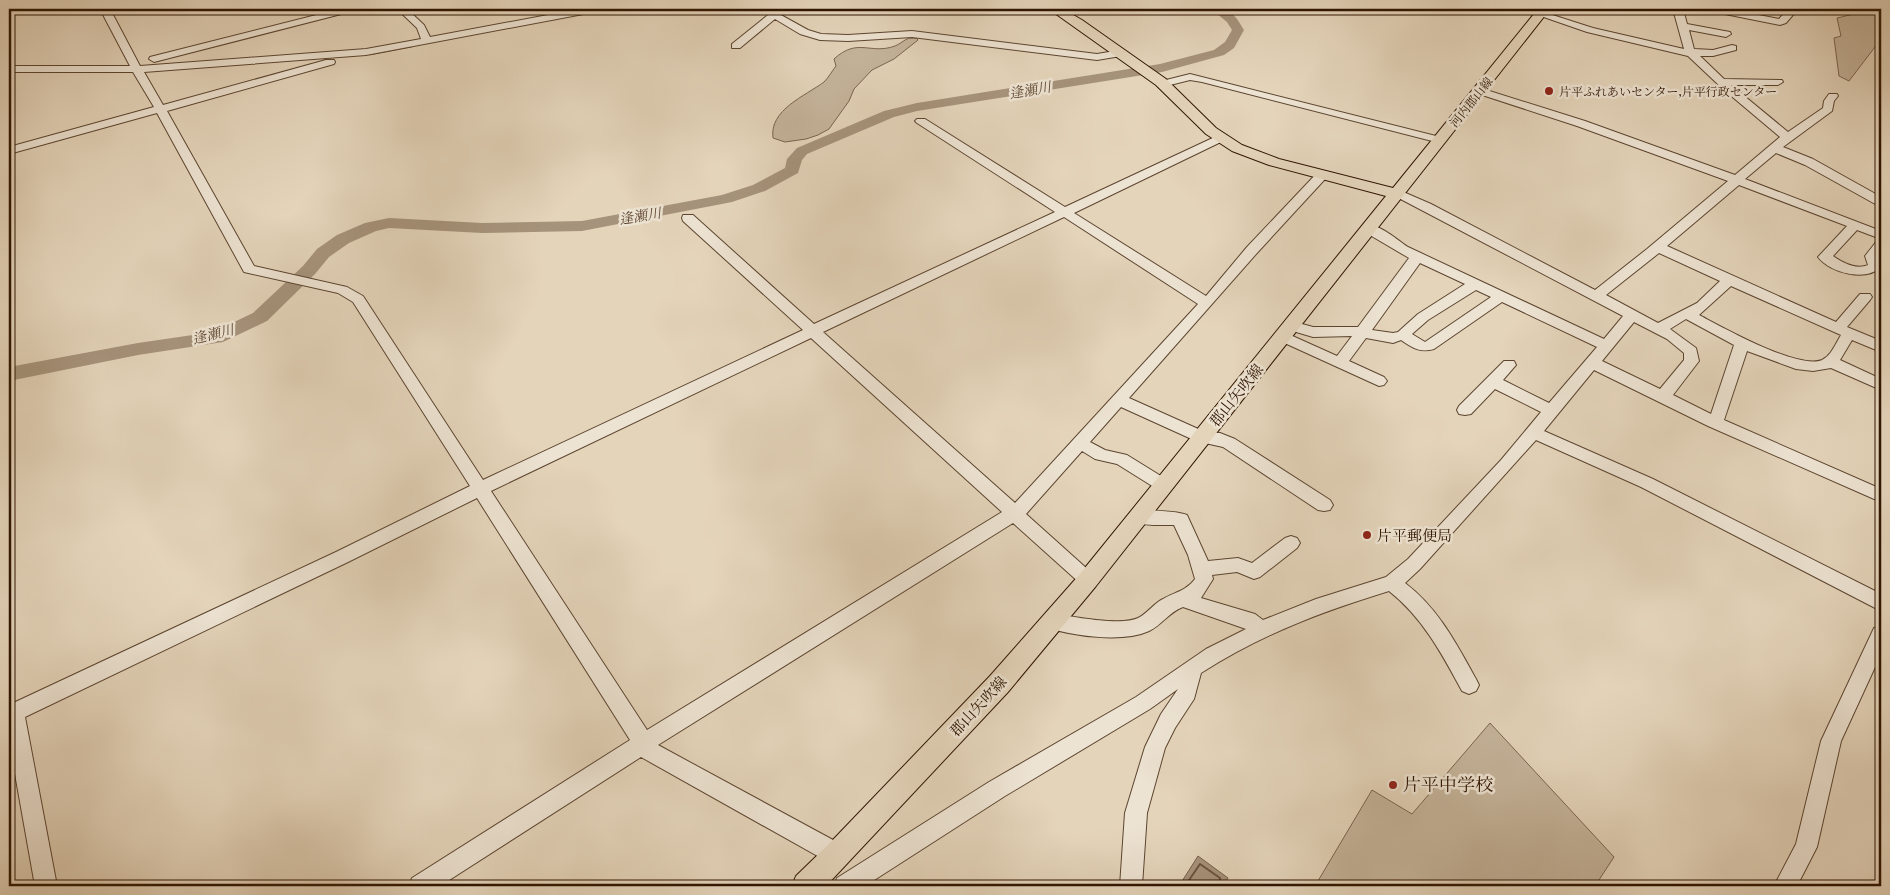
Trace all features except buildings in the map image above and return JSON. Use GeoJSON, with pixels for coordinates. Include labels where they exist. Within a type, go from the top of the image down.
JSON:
{"type":"FeatureCollection","features":[{"type":"Feature","properties":{"kind":"main road"},"geometry":{"type":"LineString","coordinates":[[1055,9],[1161,83],[1221,138],[1258,157],[1397,194]]}},
{"type":"Feature","properties":{"kind":"main road","name":"河内郡山線"},"geometry":{"type":"LineString","coordinates":[[1397,194],[1542,11]]}},
{"type":"Feature","properties":{"kind":"main road","name":"郡山矢吹線"},"geometry":{"type":"LineString","coordinates":[[806,886],[838,855],[999,684],[1053,621],[1088,580],[1397,194]]}},
{"type":"Feature","properties":{"kind":"street"},"geometry":{"type":"LineString","coordinates":[[105,9],[135,67],[160,108],[245,264],[249,269],[342,290],[358,299],[649,751],[838,855]]}},
{"type":"Feature","properties":{"kind":"street"},"geometry":{"type":"LineString","coordinates":[[135,67],[350,9]]}},
{"type":"Feature","properties":{"kind":"street"},"geometry":{"type":"LineString","coordinates":[[402,9],[421,27],[427,41]]}},
{"type":"Feature","properties":{"kind":"street"},"geometry":{"type":"LineString","coordinates":[[9,151],[358,53],[594,9]]}},
{"type":"Feature","properties":{"kind":"street"},"geometry":{"type":"LineString","coordinates":[[764,9],[804,32],[820,37],[848,38],[912,34],[1097,57],[1126,57]]}},
{"type":"Feature","properties":{"kind":"street"},"geometry":{"type":"LineString","coordinates":[[1678,9],[1689,52],[1785,137]]}},
{"type":"Feature","properties":{"kind":"street"},"geometry":{"type":"LineString","coordinates":[[1715,9],[1780,22],[1793,9]]}},
{"type":"Feature","properties":{"kind":"street"},"geometry":{"type":"LineString","coordinates":[[1542,11],[1579,27],[1689,52],[1713,53],[1732,48]]}},
{"type":"Feature","properties":{"kind":"street"},"geometry":{"type":"LineString","coordinates":[[736,46],[774,15]]}},
{"type":"Feature","properties":{"kind":"street"},"geometry":{"type":"LineString","coordinates":[[1682,26],[1726,34]]}},
{"type":"Feature","properties":{"kind":"street"},"geometry":{"type":"LineString","coordinates":[[11,70],[135,67],[358,53]]}},
{"type":"Feature","properties":{"kind":"street"},"geometry":{"type":"LineString","coordinates":[[1161,83],[1190,78],[1202,79],[1440,140]]}},
{"type":"Feature","properties":{"kind":"street"},"geometry":{"type":"LineString","coordinates":[[1722,82],[1779,85],[1732,92]]}},
{"type":"Feature","properties":{"kind":"street"},"geometry":{"type":"LineString","coordinates":[[1480,90],[1541,109],[1736,178],[1881,235]]}},
{"type":"Feature","properties":{"kind":"street"},"geometry":{"type":"LineString","coordinates":[[1596,296],[1658,247],[1736,178],[1784,141],[1785,137],[1790,136],[1828,110],[1829,100],[1833,96]]}},
{"type":"Feature","properties":{"kind":"street"},"geometry":{"type":"LineString","coordinates":[[921,121],[1207,303]]}},
{"type":"Feature","properties":{"kind":"street"},"geometry":{"type":"LineString","coordinates":[[46,886],[11,713],[1221,138]]}},
{"type":"Feature","properties":{"kind":"street"},"geometry":{"type":"LineString","coordinates":[[1775,148],[1809,162],[1881,202]]}},
{"type":"Feature","properties":{"kind":"street"},"geometry":{"type":"LineString","coordinates":[[420,886],[644,743],[1014,514],[1322,175]]}},
{"type":"Feature","properties":{"kind":"street"},"geometry":{"type":"LineString","coordinates":[[1397,194],[1421,204],[1659,329],[1686,346],[1692,351],[1692,361],[1662,398]]}},
{"type":"Feature","properties":{"kind":"street"},"geometry":{"type":"LineString","coordinates":[[688,218],[1088,580]]}},
{"type":"Feature","properties":{"kind":"street"},"geometry":{"type":"LineString","coordinates":[[1855,225],[1825,257],[1856,270],[1864,271],[1875,266],[1872,254],[1881,245]]}},
{"type":"Feature","properties":{"kind":"street"},"geometry":{"type":"LineString","coordinates":[[1368,228],[1388,239],[1395,246],[1417,257],[1606,346]]}},
{"type":"Feature","properties":{"kind":"street"},"geometry":{"type":"LineString","coordinates":[[1658,247],[1881,347]]}},
{"type":"Feature","properties":{"kind":"street"},"geometry":{"type":"LineString","coordinates":[[1341,362],[1417,257]]}},
{"type":"Feature","properties":{"kind":"street"},"geometry":{"type":"LineString","coordinates":[[1659,329],[1678,316],[1687,314],[1702,306],[1729,280]]}},
{"type":"Feature","properties":{"kind":"street"},"geometry":{"type":"LineString","coordinates":[[1287,331],[1362,332],[1388,338],[1403,334],[1423,316],[1475,284]]}},
{"type":"Feature","properties":{"kind":"street"},"geometry":{"type":"LineString","coordinates":[[1403,334],[1422,347],[1429,346],[1501,296]]}},
{"type":"Feature","properties":{"kind":"street"},"geometry":{"type":"LineString","coordinates":[[1687,314],[1742,343],[1795,363],[1820,366],[1830,361],[1844,331],[1865,297]]}},
{"type":"Feature","properties":{"kind":"street"},"geometry":{"type":"LineString","coordinates":[[845,886],[989,794],[1143,703],[1192,668],[1261,629],[1323,604],[1392,583],[1414,564],[1534,433],[1632,315]]}},
{"type":"Feature","properties":{"kind":"street"},"geometry":{"type":"LineString","coordinates":[[1287,331],[1379,381]]}},
{"type":"Feature","properties":{"kind":"street"},"geometry":{"type":"LineString","coordinates":[[1715,422],[1724,403],[1730,374],[1742,343]]}},
{"type":"Feature","properties":{"kind":"street"},"geometry":{"type":"LineString","coordinates":[[1830,361],[1879,379]]}},
{"type":"Feature","properties":{"kind":"street"},"geometry":{"type":"LineString","coordinates":[[1593,363],[1662,398],[1881,496]]}},
{"type":"Feature","properties":{"kind":"street"},"geometry":{"type":"LineString","coordinates":[[1465,410],[1509,365]]}},
{"type":"Feature","properties":{"kind":"street"},"geometry":{"type":"LineString","coordinates":[[1494,382],[1552,411]]}},
{"type":"Feature","properties":{"kind":"street"},"geometry":{"type":"LineString","coordinates":[[1119,400],[1202,437],[1220,439],[1229,443],[1324,505]]}},
{"type":"Feature","properties":{"kind":"street"},"geometry":{"type":"LineString","coordinates":[[1534,433],[1647,483],[1881,603]]}},
{"type":"Feature","properties":{"kind":"street"},"geometry":{"type":"LineString","coordinates":[[1080,443],[1101,454],[1121,459],[1163,486]]}},
{"type":"Feature","properties":{"kind":"street"},"geometry":{"type":"LineString","coordinates":[[1138,517],[1150,520],[1178,518],[1181,520],[1204,579],[1202,585],[1186,600]]}},
{"type":"Feature","properties":{"kind":"street"},"geometry":{"type":"LineString","coordinates":[[1202,570],[1238,565],[1254,572],[1291,543]]}},
{"type":"Feature","properties":{"kind":"street"},"geometry":{"type":"LineString","coordinates":[[1392,583],[1407,593],[1434,622],[1469,685]]}},
{"type":"Feature","properties":{"kind":"street"},"geometry":{"type":"LineString","coordinates":[[1053,621],[1077,626],[1133,628],[1148,622],[1172,603],[1186,600],[1245,619],[1261,629]]}},
{"type":"Feature","properties":{"kind":"street"},"geometry":{"type":"LineString","coordinates":[[1785,886],[1806,847],[1831,741],[1881,634]]}},
{"type":"Feature","properties":{"kind":"street"},"geometry":{"type":"LineString","coordinates":[[1128,883],[1136,813],[1145,779],[1155,747],[1168,721],[1187,693],[1192,668]]}},
{"type":"Feature","properties":{"kind":"shaded area"},"geometry":{"type":"Polygon","coordinates":[[[1875,9],[1881,11],[1881,49],[1875,47],[1849,81],[1839,76],[1834,38],[1841,36],[1837,18],[1875,9]]]}},
{"type":"Feature","properties":{"kind":"shaded area"},"geometry":{"type":"Polygon","coordinates":[[[909,38],[916,38],[918,40],[894,59],[872,70],[854,89],[849,101],[829,129],[806,139],[785,142],[773,138],[773,128],[782,112],[798,98],[824,82],[836,66],[834,59],[842,52],[857,48],[886,48],[895,46],[909,38]]]}},
{"type":"Feature","properties":{"kind":"shaded area"},"geometry":{"type":"Polygon","coordinates":[[[1490,723],[1614,857],[1595,886],[1315,886],[1372,790],[1412,814],[1490,723]]]}},
{"type":"Feature","properties":{"kind":"water"},"geometry":{"type":"Polygon","coordinates":[[[1198,856],[1228,878],[1223,886],[1179,886],[1198,856]]]}},
{"type":"Feature","properties":{"kind":"waterway","name":"逢瀬川"},"geometry":{"type":"LineString","coordinates":[[9,374],[138,349],[216,338],[260,317],[309,270],[323,253],[343,239],[371,227],[389,223],[482,228],[582,226],[726,199],[759,188],[792,170],[795,159],[802,151],[889,114],[917,107],[1162,68],[1213,54],[1230,45],[1238,30],[1232,20],[1217,9]]}},
{"type":"Feature","properties":{"kind":"waterway"},"geometry":{"type":"LineString","coordinates":[[370,54],[412,46]]}},
{"type":"Feature","properties":{"kind":"place","name":"片平ふれあいセンター,片平行政センター"},"geometry":{"type":"Point","coordinates":[1549,91]}},
{"type":"Feature","properties":{"kind":"place","name":"片平郵便局"},"geometry":{"type":"Point","coordinates":[1367,535]}},
{"type":"Feature","properties":{"kind":"place","name":"片平中学校"},"geometry":{"type":"Point","coordinates":[1393,785]}}]}
